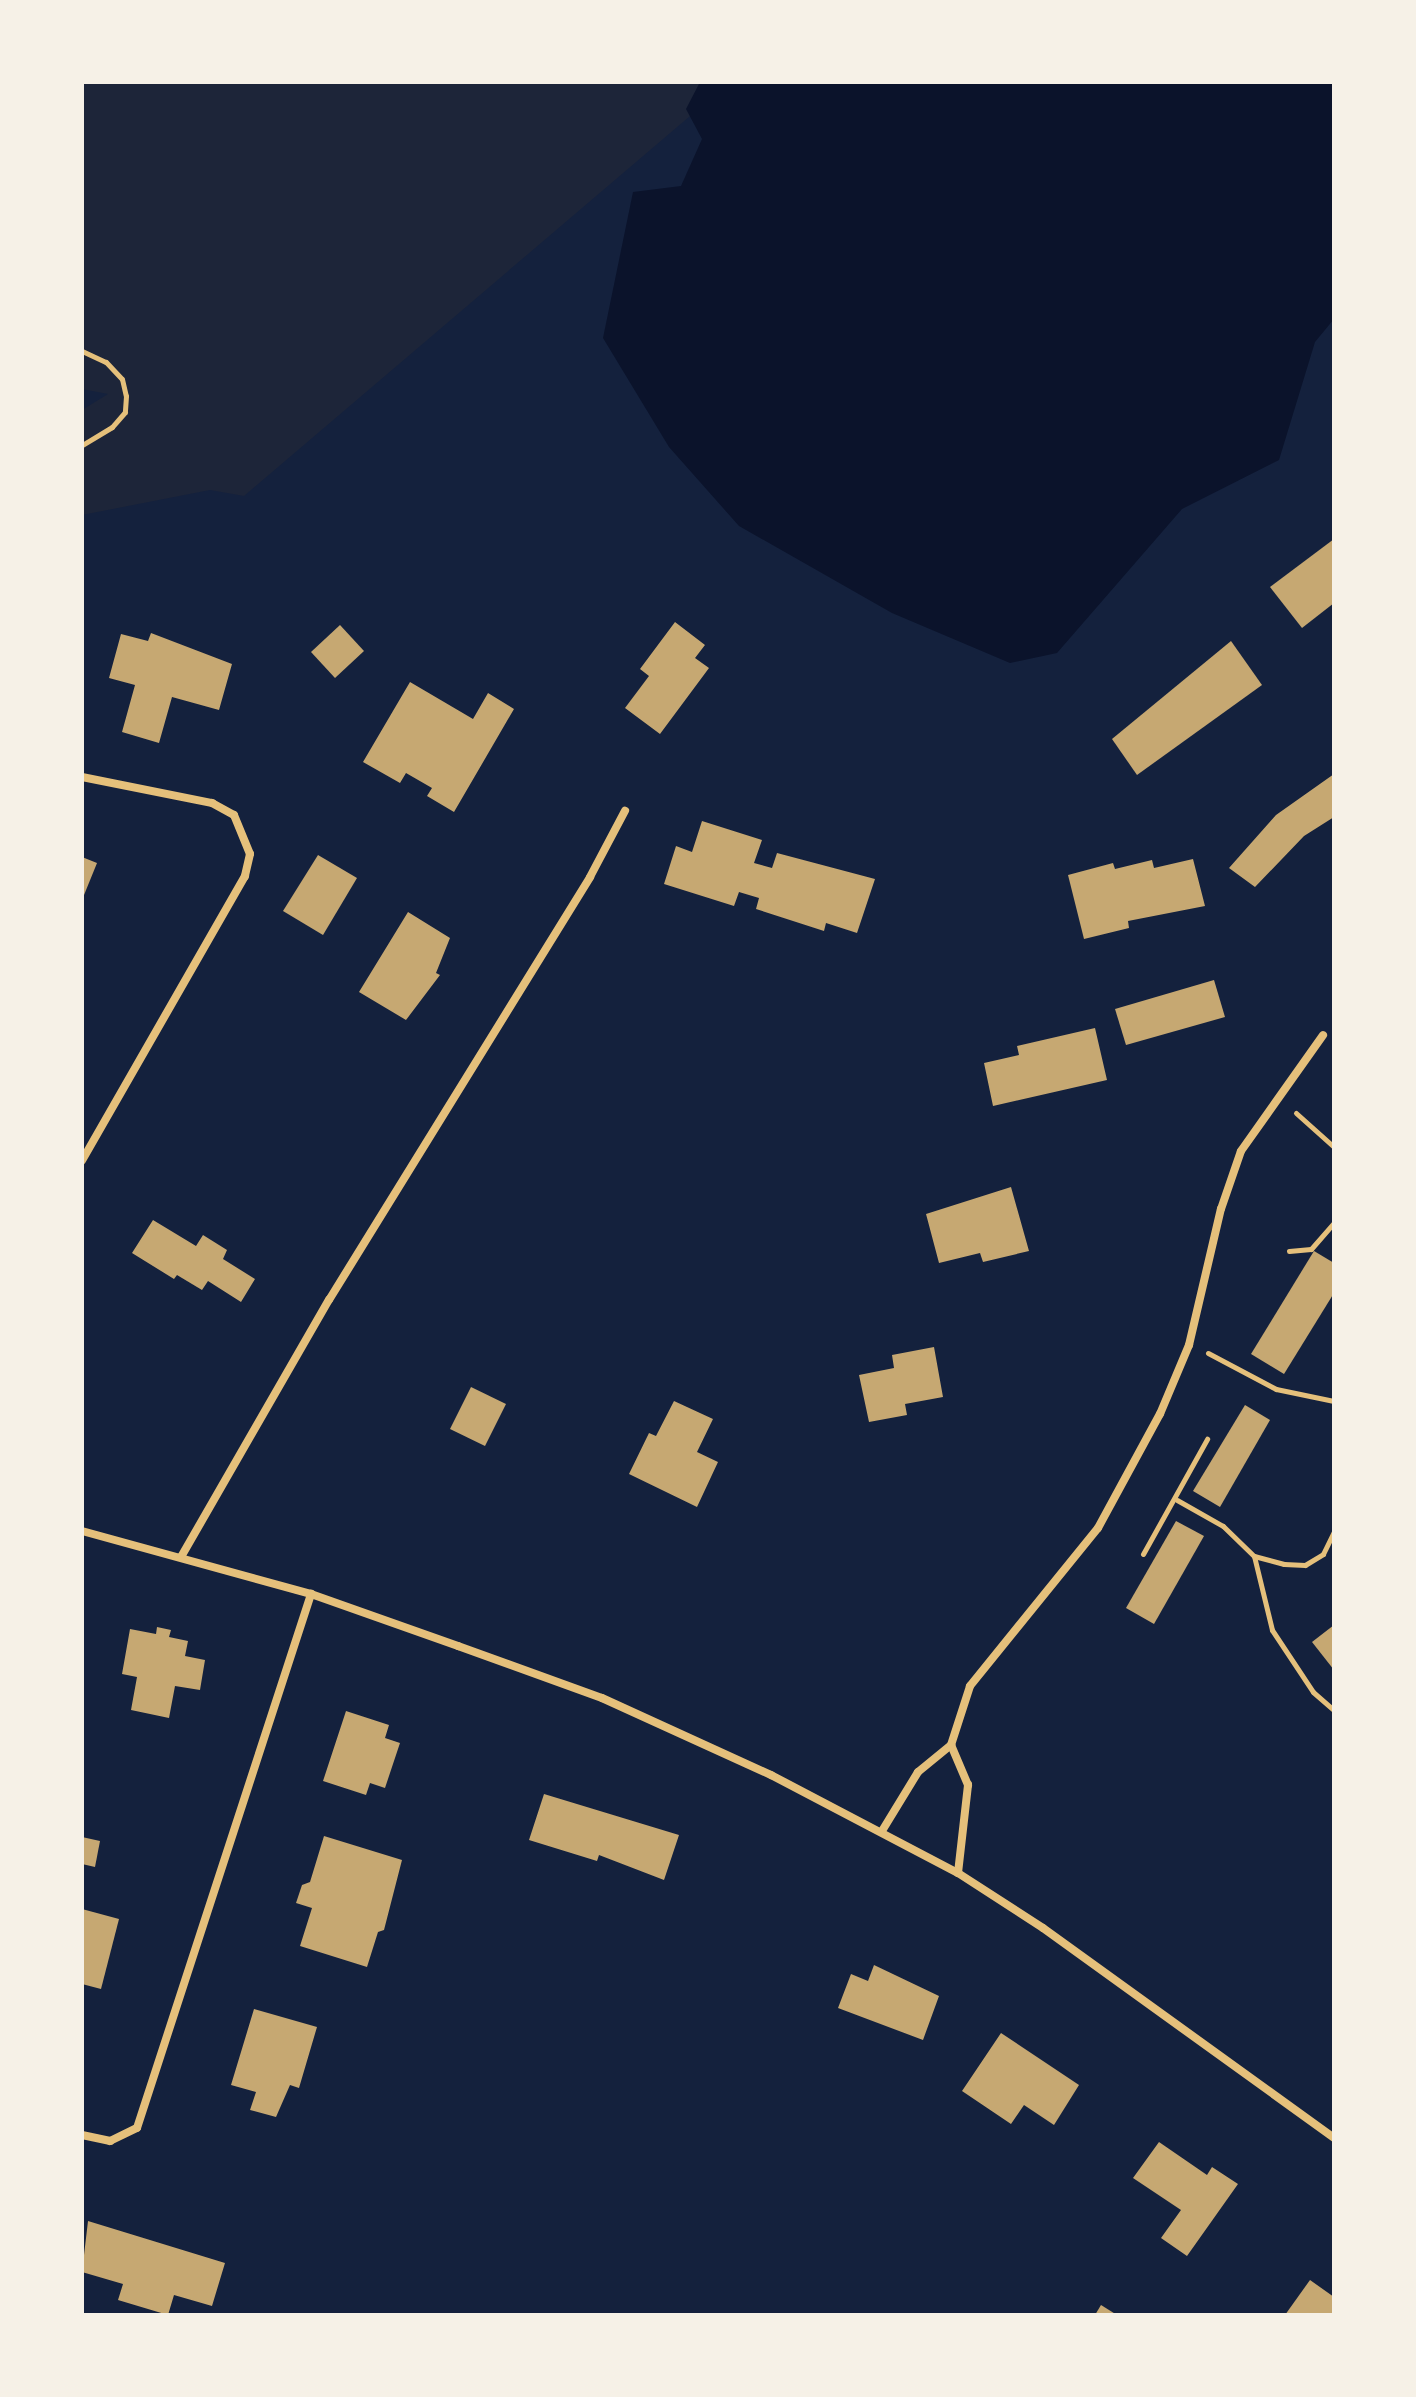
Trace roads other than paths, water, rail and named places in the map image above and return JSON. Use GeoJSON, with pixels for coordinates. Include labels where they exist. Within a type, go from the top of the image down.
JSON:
{"type":"FeatureCollection","features":[{"type":"Feature","properties":{"kind":"street"},"geometry":{"type":"LineString","coordinates":[[82,777],[212,803],[234,815],[250,854],[245,876],[82,1161]]}},
{"type":"Feature","properties":{"kind":"street"},"geometry":{"type":"LineString","coordinates":[[181,1557],[329,1300],[590,877],[625,811]]}},
{"type":"Feature","properties":{"kind":"street"},"geometry":{"type":"LineString","coordinates":[[882,1831],[918,1772],[951,1745],[970,1686],[1098,1528],[1160,1414],[1189,1345],[1221,1209],[1241,1151],[1323,1035]]}},
{"type":"Feature","properties":{"kind":"street"},"geometry":{"type":"LineString","coordinates":[[82,1531],[311,1594],[602,1698],[882,1831],[958,1873],[1043,1928],[1334,2138]]}},
{"type":"Feature","properties":{"kind":"street"},"geometry":{"type":"LineString","coordinates":[[82,2135],[110,2141],[137,2128],[311,1594]]}},
{"type":"Feature","properties":{"kind":"street"},"geometry":{"type":"LineString","coordinates":[[951,1745],[968,1785],[958,1873]]}}]}
